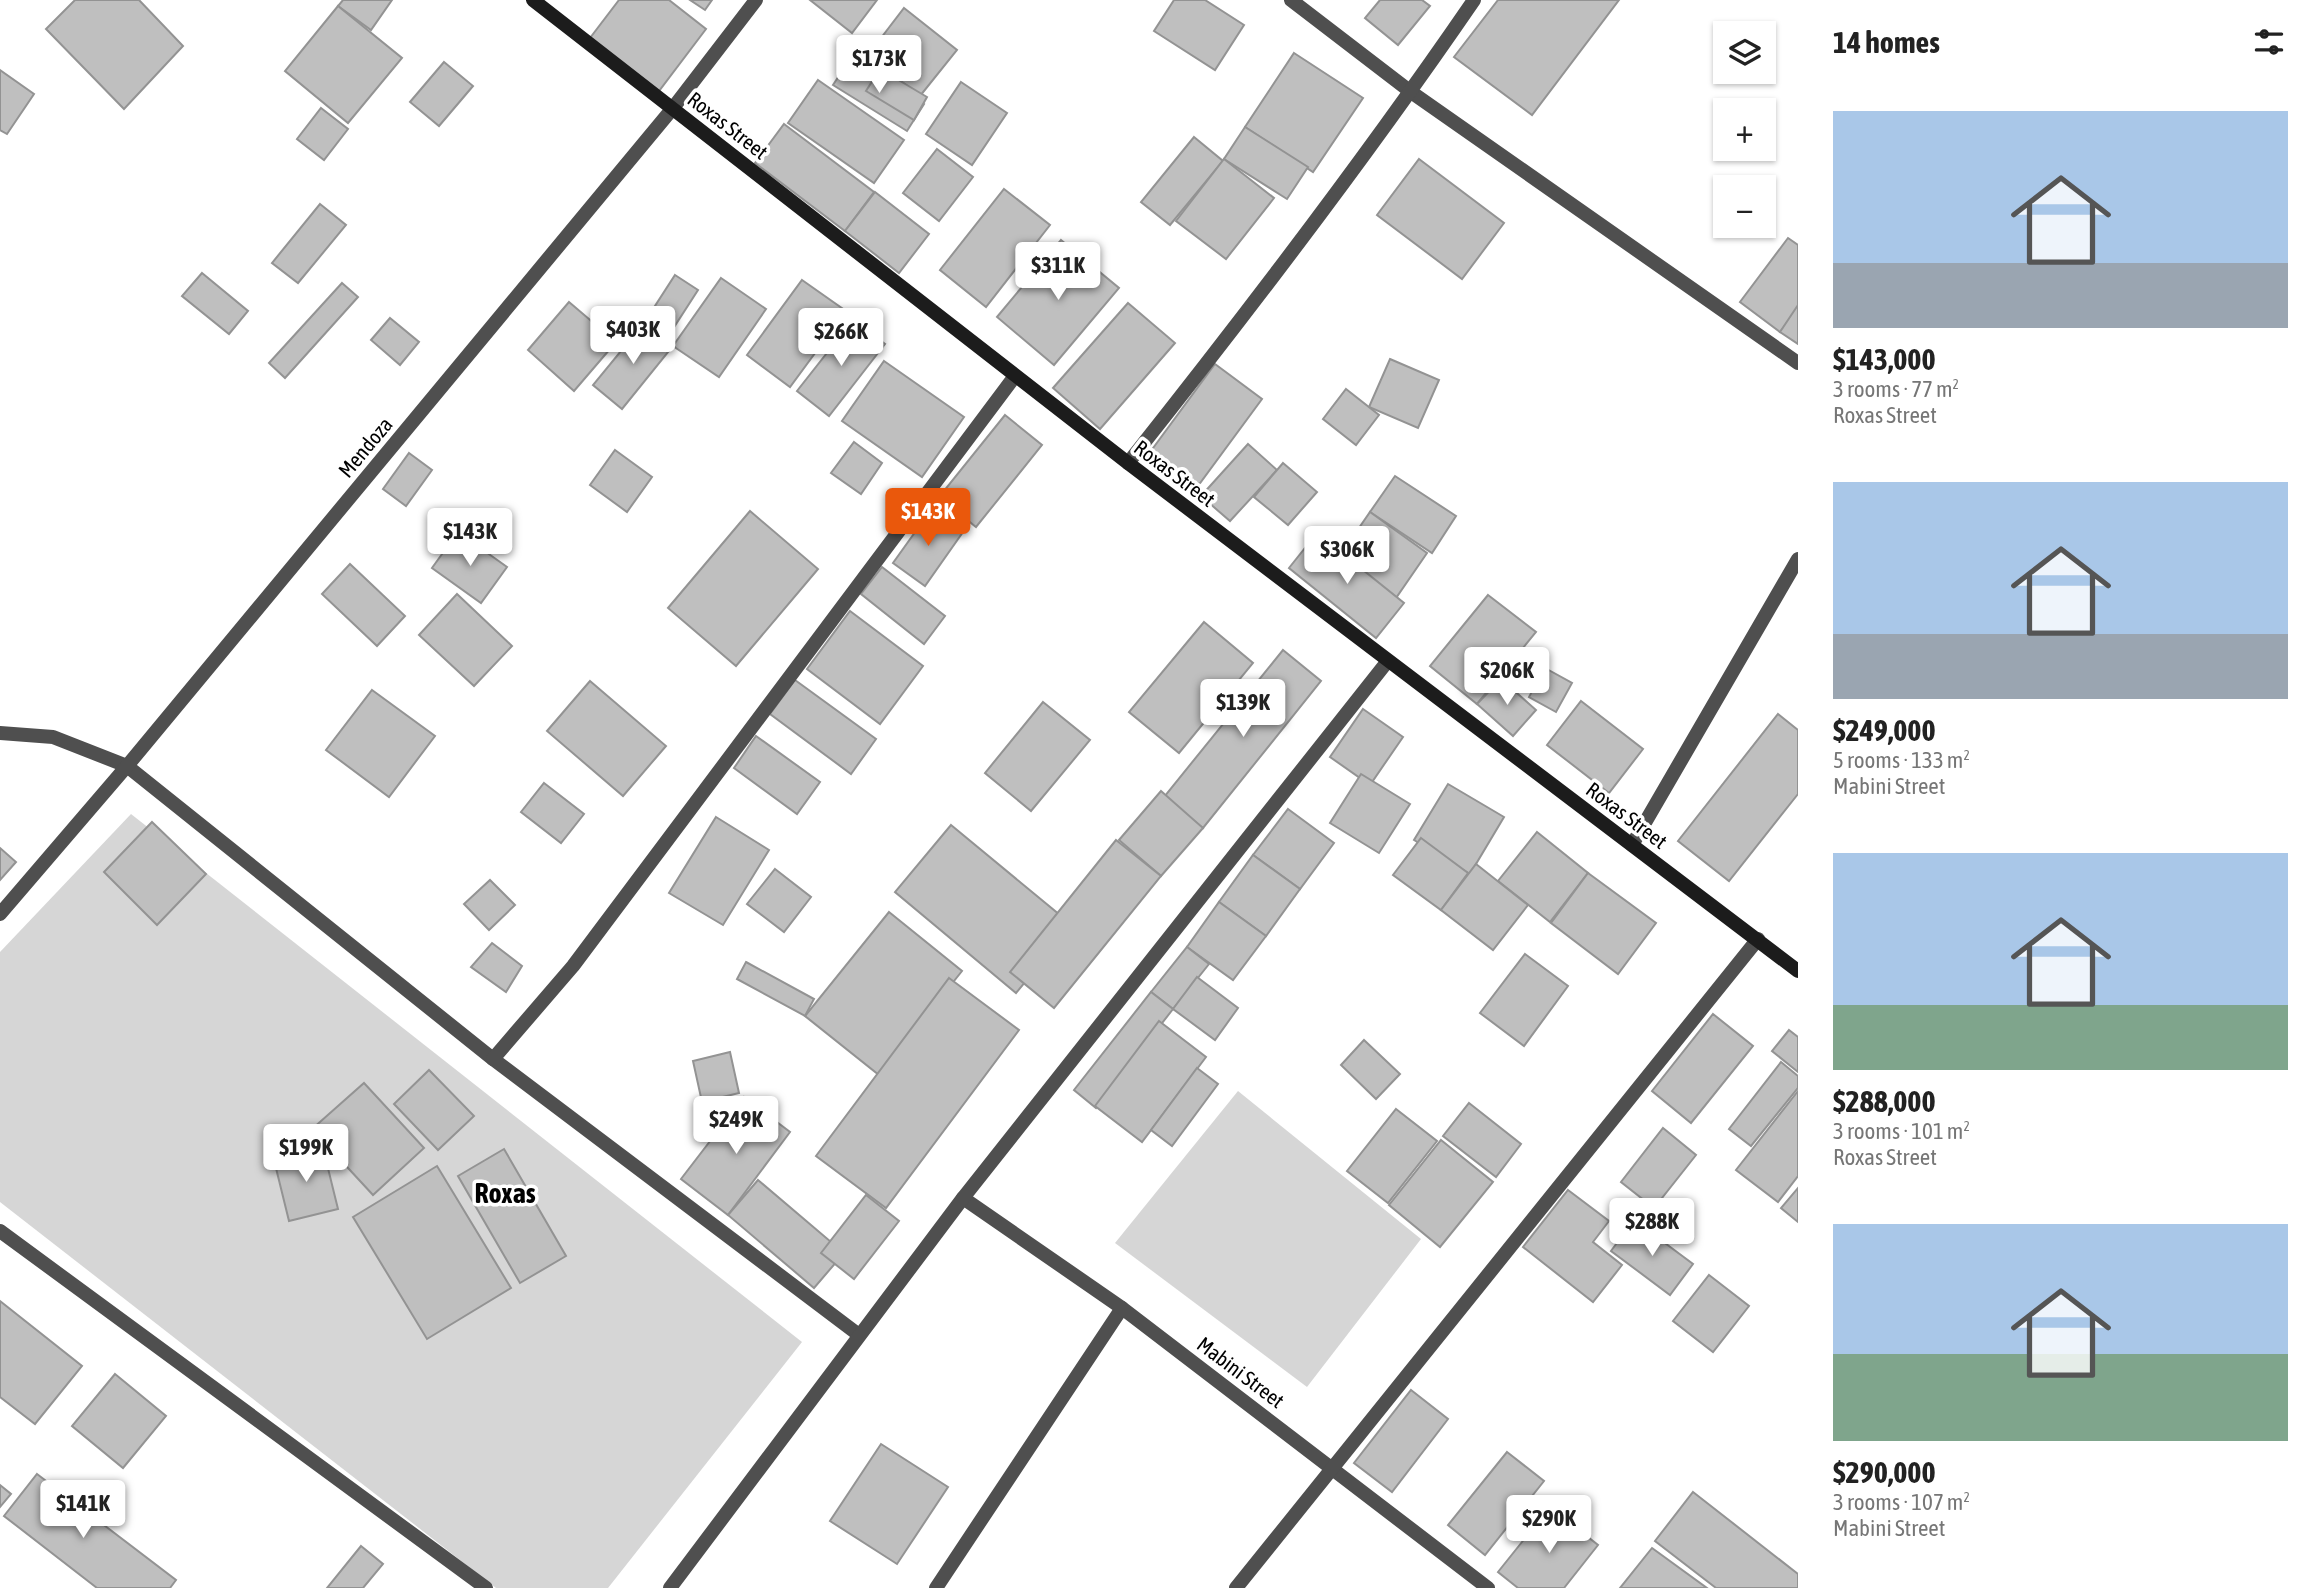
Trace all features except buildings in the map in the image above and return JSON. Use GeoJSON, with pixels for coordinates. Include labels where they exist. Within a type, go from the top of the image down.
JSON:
{"type":"FeatureCollection","features":[{"type":"Feature","properties":{"kind":"main road","name":"Roxas Street"},"geometry":{"type":"LineString","coordinates":[[533,0],[1014,376],[1387,662],[1798,971]]}},
{"type":"Feature","properties":{"kind":"street","name":"Mendoza"},"geometry":{"type":"LineString","coordinates":[[0,915],[127,766],[673,108],[756,0]]}},
{"type":"Feature","properties":{"kind":"street"},"geometry":{"type":"LineString","coordinates":[[1291,0],[1411,92],[1798,363]]}},
{"type":"Feature","properties":{"kind":"street"},"geometry":{"type":"LineString","coordinates":[[1128,463],[1231,333],[1411,92],[1474,0]]}},
{"type":"Feature","properties":{"kind":"street"},"geometry":{"type":"LineString","coordinates":[[493,1059],[573,966],[1014,376]]}},
{"type":"Feature","properties":{"kind":"street"},"geometry":{"type":"LineString","coordinates":[[1632,845],[1798,559]]}},
{"type":"Feature","properties":{"kind":"street"},"geometry":{"type":"LineString","coordinates":[[670,1588],[963,1198],[1387,662]]}},
{"type":"Feature","properties":{"kind":"street"},"geometry":{"type":"LineString","coordinates":[[0,733],[52,737],[127,766],[493,1059],[859,1335]]}},
{"type":"Feature","properties":{"kind":"street"},"geometry":{"type":"LineString","coordinates":[[1236,1588],[1758,939]]}},
{"type":"Feature","properties":{"kind":"street","name":"Mabini Street"},"geometry":{"type":"LineString","coordinates":[[963,1198],[1122,1308],[1488,1588]]}},
{"type":"Feature","properties":{"kind":"street"},"geometry":{"type":"LineString","coordinates":[[0,1231],[486,1588]]}},
{"type":"Feature","properties":{"kind":"street"},"geometry":{"type":"LineString","coordinates":[[936,1588],[1122,1308]]}},
{"type":"Feature","properties":{"kind":"shaded area"},"geometry":{"type":"Polygon","coordinates":[[[131,814],[802,1342],[608,1588],[496,1588],[0,1202],[0,952],[131,814]]]}},
{"type":"Feature","properties":{"kind":"shaded area"},"geometry":{"type":"Polygon","coordinates":[[[1238,1091],[1421,1239],[1307,1387],[1115,1243],[1238,1091]]]}},
{"type":"Feature","properties":{"kind":"district","name":"Roxas"},"geometry":{"type":"Point","coordinates":[505,1193]}}]}
